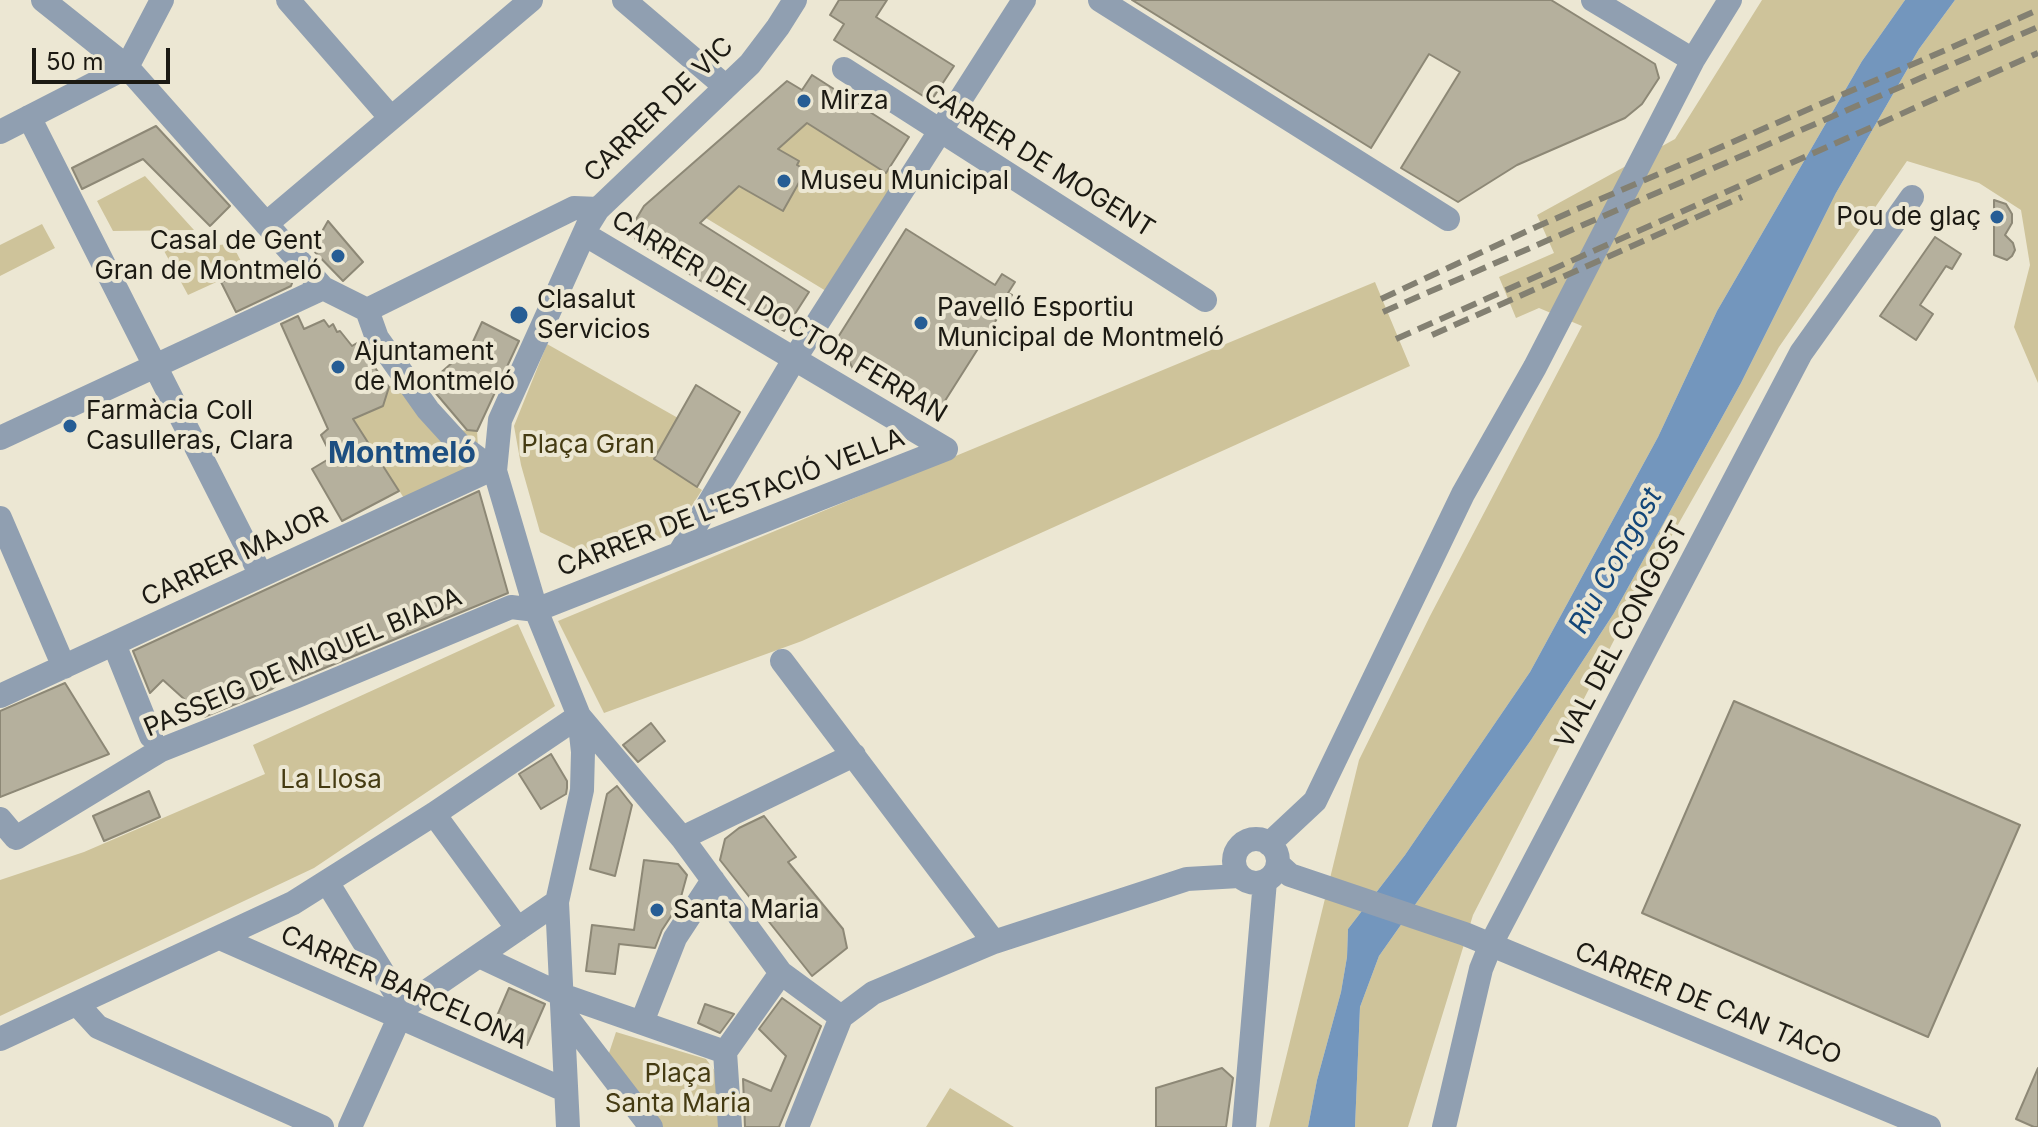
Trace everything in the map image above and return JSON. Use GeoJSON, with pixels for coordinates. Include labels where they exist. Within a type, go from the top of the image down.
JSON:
{"type":"FeatureCollection","features":[{"type":"Feature","properties":{"kind":"street"},"geometry":{"type":"LineString","coordinates":[[43,0],[127,67],[323,288],[367,310],[377,338],[428,410],[459,444],[495,471]]}},
{"type":"Feature","properties":{"kind":"street"},"geometry":{"type":"LineString","coordinates":[[0,132],[127,67],[162,0]]}},
{"type":"Feature","properties":{"kind":"street"},"geometry":{"type":"LineString","coordinates":[[288,0],[391,118]]}},
{"type":"Feature","properties":{"kind":"street"},"geometry":{"type":"LineString","coordinates":[[266,224],[531,0]]}},
{"type":"Feature","properties":{"kind":"street"},"geometry":{"type":"LineString","coordinates":[[624,0],[726,87]]}},
{"type":"Feature","properties":{"kind":"street","name":"CARRER DE VIC"},"geometry":{"type":"LineString","coordinates":[[367,310],[574,208],[598,209],[750,64],[795,0]]}},
{"type":"Feature","properties":{"kind":"street"},"geometry":{"type":"LineString","coordinates":[[680,552],[795,358],[1024,0]]}},
{"type":"Feature","properties":{"kind":"street"},"geometry":{"type":"LineString","coordinates":[[1593,0],[1693,60]]}},
{"type":"Feature","properties":{"kind":"street"},"geometry":{"type":"LineString","coordinates":[[797,1127],[841,1017],[873,993],[994,942],[1187,879],[1239,876],[1253,883],[1271,863],[1315,801],[1463,494],[1535,367],[1693,60],[1730,0]]}},
{"type":"Feature","properties":{"kind":"street"},"geometry":{"type":"LineString","coordinates":[[1111,3],[1448,219]]}},
{"type":"Feature","properties":{"kind":"street","name":"CARRER DE MOGENT"},"geometry":{"type":"LineString","coordinates":[[844,69],[1205,300]]}},
{"type":"Feature","properties":{"kind":"street"},"geometry":{"type":"LineString","coordinates":[[29,117],[261,575]]}},
{"type":"Feature","properties":{"kind":"street","name":"VIAL DEL CONGOST"},"geometry":{"type":"LineString","coordinates":[[1444,1127],[1481,969],[1491,944],[1801,353],[1912,197]]}},
{"type":"Feature","properties":{"kind":"street"},"geometry":{"type":"LineString","coordinates":[[568,1127],[557,902],[584,776],[579,716],[536,610],[495,471],[500,420],[598,209]]}},
{"type":"Feature","properties":{"kind":"street","name":"CARRER DEL DOCTOR FERRAN"},"geometry":{"type":"LineString","coordinates":[[584,234],[946,449]]}},
{"type":"Feature","properties":{"kind":"street"},"geometry":{"type":"LineString","coordinates":[[0,438],[323,288]]}},
{"type":"Feature","properties":{"kind":"street","name":"CARRER DE L'ESTACIÓ VELLA"},"geometry":{"type":"LineString","coordinates":[[536,610],[946,449]]}},
{"type":"Feature","properties":{"kind":"street","name":"CARRER MAJOR"},"geometry":{"type":"LineString","coordinates":[[0,696],[483,473],[495,471]]}},
{"type":"Feature","properties":{"kind":"street"},"geometry":{"type":"LineString","coordinates":[[0,518],[64,667]]}},
{"type":"Feature","properties":{"kind":"street","name":"PASSEIG DE MIQUEL BIADA"},"geometry":{"type":"LineString","coordinates":[[8,828],[156,743],[297,696],[511,607],[536,610]]}},
{"type":"Feature","properties":{"kind":"street"},"geometry":{"type":"LineString","coordinates":[[114,644],[156,743]]}},
{"type":"Feature","properties":{"kind":"street"},"geometry":{"type":"LineString","coordinates":[[782,661],[994,942]]}},
{"type":"Feature","properties":{"kind":"street"},"geometry":{"type":"LineString","coordinates":[[579,716],[682,838],[781,973],[841,1017]]}},
{"type":"Feature","properties":{"kind":"street"},"geometry":{"type":"LineString","coordinates":[[0,1039],[293,903],[434,814],[579,716]]}},
{"type":"Feature","properties":{"kind":"street"},"geometry":{"type":"LineString","coordinates":[[682,838],[854,755]]}},
{"type":"Feature","properties":{"kind":"street"},"geometry":{"type":"LineString","coordinates":[[584,776],[600,762],[618,763]]}},
{"type":"Feature","properties":{"kind":"street"},"geometry":{"type":"LineString","coordinates":[[434,814],[518,929]]}},
{"type":"Feature","properties":{"kind":"street"},"geometry":{"type":"LineString","coordinates":[[1239,876],[1233,860],[1240,846],[1253,840],[1271,863],[1244,1127]]}},
{"type":"Feature","properties":{"kind":"street","name":"CARRER DE CAN TACO"},"geometry":{"type":"LineString","coordinates":[[1271,863],[1290,875],[1491,944],[1929,1127]]}},
{"type":"Feature","properties":{"kind":"street"},"geometry":{"type":"LineString","coordinates":[[642,1022],[675,938],[713,880]]}},
{"type":"Feature","properties":{"kind":"street"},"geometry":{"type":"LineString","coordinates":[[327,882],[403,1012]]}},
{"type":"Feature","properties":{"kind":"street"},"geometry":{"type":"LineString","coordinates":[[350,1127],[403,1012],[557,902]]}},
{"type":"Feature","properties":{"kind":"street","name":"CARRER BARCELONA"},"geometry":{"type":"LineString","coordinates":[[220,938],[403,1012],[565,1090]]}},
{"type":"Feature","properties":{"kind":"street"},"geometry":{"type":"LineString","coordinates":[[479,956],[563,1003],[642,1022],[725,1052]]}},
{"type":"Feature","properties":{"kind":"street"},"geometry":{"type":"LineString","coordinates":[[730,1127],[725,1052],[781,973]]}},
{"type":"Feature","properties":{"kind":"street"},"geometry":{"type":"LineString","coordinates":[[563,1003],[651,1127]]}},
{"type":"Feature","properties":{"kind":"street"},"geometry":{"type":"LineString","coordinates":[[77,1004],[98,1027],[322,1127]]}},
{"type":"Feature","properties":{"kind":"green space"},"geometry":{"type":"Polygon","coordinates":[[[1762,0],[1905,0],[1862,61],[1717,311],[1658,437],[1530,672],[1405,855],[1348,929],[1341,992],[1317,1080],[1308,1127],[1269,1127],[1359,760],[1430,616],[1582,326],[1539,308],[1516,318],[1499,277],[1554,253],[1537,215],[1675,139],[1762,0]]]}},
{"type":"Feature","properties":{"kind":"green space"},"geometry":{"type":"Polygon","coordinates":[[[1955,0],[2038,0],[2038,383],[2014,327],[2030,265],[2021,210],[1979,183],[1907,161],[1779,347],[1630,609],[1473,915],[1408,1127],[1355,1127],[1360,1007],[1379,956],[1531,740],[1614,613],[1741,383],[1836,193],[1919,49],[1955,0]]]}},
{"type":"Feature","properties":{"kind":"green space"},"geometry":{"type":"Polygon","coordinates":[[[808,121],[899,177],[826,291],[701,215],[808,121]]]}},
{"type":"Feature","properties":{"kind":"green space"},"geometry":{"type":"Polygon","coordinates":[[[145,176],[194,230],[113,231],[97,201],[145,176]]]}},
{"type":"Feature","properties":{"kind":"green space"},"geometry":{"type":"Polygon","coordinates":[[[42,224],[55,248],[0,276],[0,245],[42,224]]]}},
{"type":"Feature","properties":{"kind":"green space"},"geometry":{"type":"Polygon","coordinates":[[[232,244],[245,269],[188,295],[163,249],[232,244]]]}},
{"type":"Feature","properties":{"kind":"green space"},"geometry":{"type":"Polygon","coordinates":[[[1375,282],[1410,366],[802,641],[604,713],[558,621],[1375,282]]]}},
{"type":"Feature","properties":{"kind":"green space","name":"Plaça Gran"},"geometry":{"type":"Polygon","coordinates":[[[547,344],[678,418],[654,459],[702,490],[674,533],[598,560],[540,532],[521,465],[514,426],[547,344]]]}},
{"type":"Feature","properties":{"kind":"green space"},"geometry":{"type":"Polygon","coordinates":[[[410,373],[455,430],[477,431],[480,480],[411,509],[353,419],[383,406],[389,387],[410,373]]]}},
{"type":"Feature","properties":{"kind":"green space","name":"La Llosa"},"geometry":{"type":"Polygon","coordinates":[[[518,624],[555,706],[314,868],[0,1016],[0,880],[84,852],[265,774],[253,745],[518,624]]]}},
{"type":"Feature","properties":{"kind":"green space","name":"Plaça Santa Maria"},"geometry":{"type":"Polygon","coordinates":[[[616,1032],[706,1059],[717,1074],[721,1127],[660,1127],[607,1059],[616,1032]]]}},
{"type":"Feature","properties":{"kind":"green space"},"geometry":{"type":"Polygon","coordinates":[[[950,1088],[1014,1127],[926,1127],[950,1088]]]}},
{"type":"Feature","properties":{"kind":"water","name":"Riu Congost"},"geometry":{"type":"Polygon","coordinates":[[[1905,0],[1955,0],[1919,49],[1836,193],[1741,383],[1614,613],[1531,740],[1379,956],[1360,1007],[1355,1127],[1308,1127],[1317,1080],[1341,992],[1348,929],[1405,855],[1530,672],[1658,437],[1717,311],[1862,61],[1905,0]]]}},
{"type":"Feature","properties":{"kind":"building"},"geometry":{"type":"Polygon","coordinates":[[[839,0],[887,0],[876,17],[954,66],[931,101],[834,40],[844,24],[830,15],[839,0]]]}},
{"type":"Feature","properties":{"kind":"building"},"geometry":{"type":"Polygon","coordinates":[[[1132,0],[1551,0],[1655,64],[1659,78],[1642,104],[1625,118],[1517,165],[1458,202],[1401,168],[1460,72],[1429,54],[1371,148],[1132,0]]]}},
{"type":"Feature","properties":{"kind":"building"},"geometry":{"type":"Polygon","coordinates":[[[812,75],[909,137],[886,173],[807,123],[778,149],[799,161],[797,165],[806,170],[783,211],[739,186],[700,223],[809,292],[784,331],[636,242],[632,226],[644,206],[787,81],[802,90],[812,75]]]}},
{"type":"Feature","properties":{"kind":"building"},"geometry":{"type":"Polygon","coordinates":[[[156,126],[230,206],[210,226],[143,159],[82,189],[72,168],[156,126]]]}},
{"type":"Feature","properties":{"kind":"building"},"geometry":{"type":"Polygon","coordinates":[[[1994,200],[2006,204],[2012,214],[2012,223],[2005,235],[2015,250],[2007,260],[1994,255],[1994,200]]]}},
{"type":"Feature","properties":{"kind":"building","name":"Casal de Gent Gran de Montmeló"},"geometry":{"type":"Polygon","coordinates":[[[328,221],[363,262],[343,281],[312,249],[328,221]]]}},
{"type":"Feature","properties":{"kind":"building","name":"Pavelló Esportiu Municipal de Montmeló"},"geometry":{"type":"Polygon","coordinates":[[[906,229],[995,285],[1002,274],[1015,282],[1008,293],[1012,295],[936,415],[865,371],[854,371],[850,363],[830,350],[906,229]]]}},
{"type":"Feature","properties":{"kind":"building"},"geometry":{"type":"Polygon","coordinates":[[[1935,237],[1961,254],[1952,269],[1946,266],[1920,305],[1933,314],[1916,340],[1880,316],[1935,237]]]}},
{"type":"Feature","properties":{"kind":"building"},"geometry":{"type":"Polygon","coordinates":[[[279,261],[294,278],[291,286],[236,312],[221,282],[279,261]]]}},
{"type":"Feature","properties":{"kind":"building"},"geometry":{"type":"Polygon","coordinates":[[[298,316],[304,329],[324,320],[329,327],[333,324],[352,346],[357,343],[389,387],[383,406],[353,419],[399,491],[342,521],[312,469],[332,457],[321,435],[328,429],[281,324],[298,316]]]}},
{"type":"Feature","properties":{"kind":"building"},"geometry":{"type":"Polygon","coordinates":[[[482,322],[519,341],[477,431],[467,430],[428,384],[471,346],[482,322]]]}},
{"type":"Feature","properties":{"kind":"building"},"geometry":{"type":"Polygon","coordinates":[[[696,385],[740,412],[697,487],[654,459],[696,385]]]}},
{"type":"Feature","properties":{"kind":"building"},"geometry":{"type":"Polygon","coordinates":[[[479,491],[508,593],[293,681],[289,676],[272,689],[204,717],[163,680],[150,693],[133,651],[479,491]]]}},
{"type":"Feature","properties":{"kind":"building"},"geometry":{"type":"Polygon","coordinates":[[[65,683],[109,754],[0,797],[0,711],[65,683]]]}},
{"type":"Feature","properties":{"kind":"building"},"geometry":{"type":"Polygon","coordinates":[[[1734,701],[2020,825],[1928,1037],[1642,913],[1734,701]]]}},
{"type":"Feature","properties":{"kind":"building"},"geometry":{"type":"Polygon","coordinates":[[[651,723],[665,741],[638,762],[623,745],[651,723]]]}},
{"type":"Feature","properties":{"kind":"building"},"geometry":{"type":"Polygon","coordinates":[[[551,754],[567,781],[566,794],[541,809],[519,774],[551,754]]]}},
{"type":"Feature","properties":{"kind":"building"},"geometry":{"type":"Polygon","coordinates":[[[617,786],[632,805],[615,876],[590,869],[607,794],[617,786]]]}},
{"type":"Feature","properties":{"kind":"building"},"geometry":{"type":"Polygon","coordinates":[[[149,791],[160,817],[104,841],[93,816],[149,791]]]}},
{"type":"Feature","properties":{"kind":"building"},"geometry":{"type":"Polygon","coordinates":[[[764,816],[796,857],[788,862],[843,929],[847,948],[812,976],[720,860],[725,839],[764,816]]]}},
{"type":"Feature","properties":{"kind":"building","name":"Santa Maria"},"geometry":{"type":"Polygon","coordinates":[[[644,860],[678,864],[687,875],[679,904],[662,930],[655,948],[619,944],[615,974],[586,971],[592,925],[634,930],[644,860]]]}},
{"type":"Feature","properties":{"kind":"building"},"geometry":{"type":"Polygon","coordinates":[[[509,988],[545,1004],[527,1045],[491,1030],[509,988]]]}},
{"type":"Feature","properties":{"kind":"building"},"geometry":{"type":"Polygon","coordinates":[[[782,998],[821,1026],[779,1127],[745,1127],[743,1079],[771,1091],[786,1056],[759,1029],[782,998]]]}},
{"type":"Feature","properties":{"kind":"building"},"geometry":{"type":"Polygon","coordinates":[[[705,1004],[734,1014],[720,1033],[698,1023],[705,1004]]]}},
{"type":"Feature","properties":{"kind":"building"},"geometry":{"type":"Polygon","coordinates":[[[1222,1068],[1233,1078],[1226,1127],[1156,1127],[1156,1088],[1222,1068]]]}},
{"type":"Feature","properties":{"kind":"building"},"geometry":{"type":"Polygon","coordinates":[[[2038,1068],[2038,1127],[2034,1127],[2016,1119],[2038,1068]]]}},
{"type":"Feature","properties":{"kind":"railway"},"geometry":{"type":"LineString","coordinates":[[1381,299],[1536,227],[2038,10]]}},
{"type":"Feature","properties":{"kind":"railway"},"geometry":{"type":"LineString","coordinates":[[1383,312],[2038,27]]}},
{"type":"Feature","properties":{"kind":"railway"},"geometry":{"type":"LineString","coordinates":[[1396,339],[2038,53]]}},
{"type":"Feature","properties":{"kind":"railway"},"geometry":{"type":"LineString","coordinates":[[1432,335],[1742,197]]}},
{"type":"Feature","properties":{"kind":"place","name":"Mirza"},"geometry":{"type":"Point","coordinates":[804,101]}},
{"type":"Feature","properties":{"kind":"place","name":"Museu Municipal"},"geometry":{"type":"Point","coordinates":[784,181]}},
{"type":"Feature","properties":{"kind":"place","name":"Pou de glaç"},"geometry":{"type":"Point","coordinates":[1997,217]}},
{"type":"Feature","properties":{"kind":"place","name":"Casal de Gent Gran de Montmeló"},"geometry":{"type":"Point","coordinates":[338,256]}},
{"type":"Feature","properties":{"kind":"place","name":"Clasalut Servicios"},"geometry":{"type":"Point","coordinates":[519,315]}},
{"type":"Feature","properties":{"kind":"place","name":"Pavelló Esportiu Municipal de Montmeló"},"geometry":{"type":"Point","coordinates":[921,323]}},
{"type":"Feature","properties":{"kind":"place","name":"Ajuntament de Montmeló"},"geometry":{"type":"Point","coordinates":[338,367]}},
{"type":"Feature","properties":{"kind":"place","name":"Farmàcia Coll Casulleras, Clara"},"geometry":{"type":"Point","coordinates":[70,426]}},
{"type":"Feature","properties":{"kind":"place","name":"Santa Maria"},"geometry":{"type":"Point","coordinates":[657,910]}},
{"type":"Feature","properties":{"kind":"district","name":"Montmeló"},"geometry":{"type":"Point","coordinates":[402,454]}}]}
